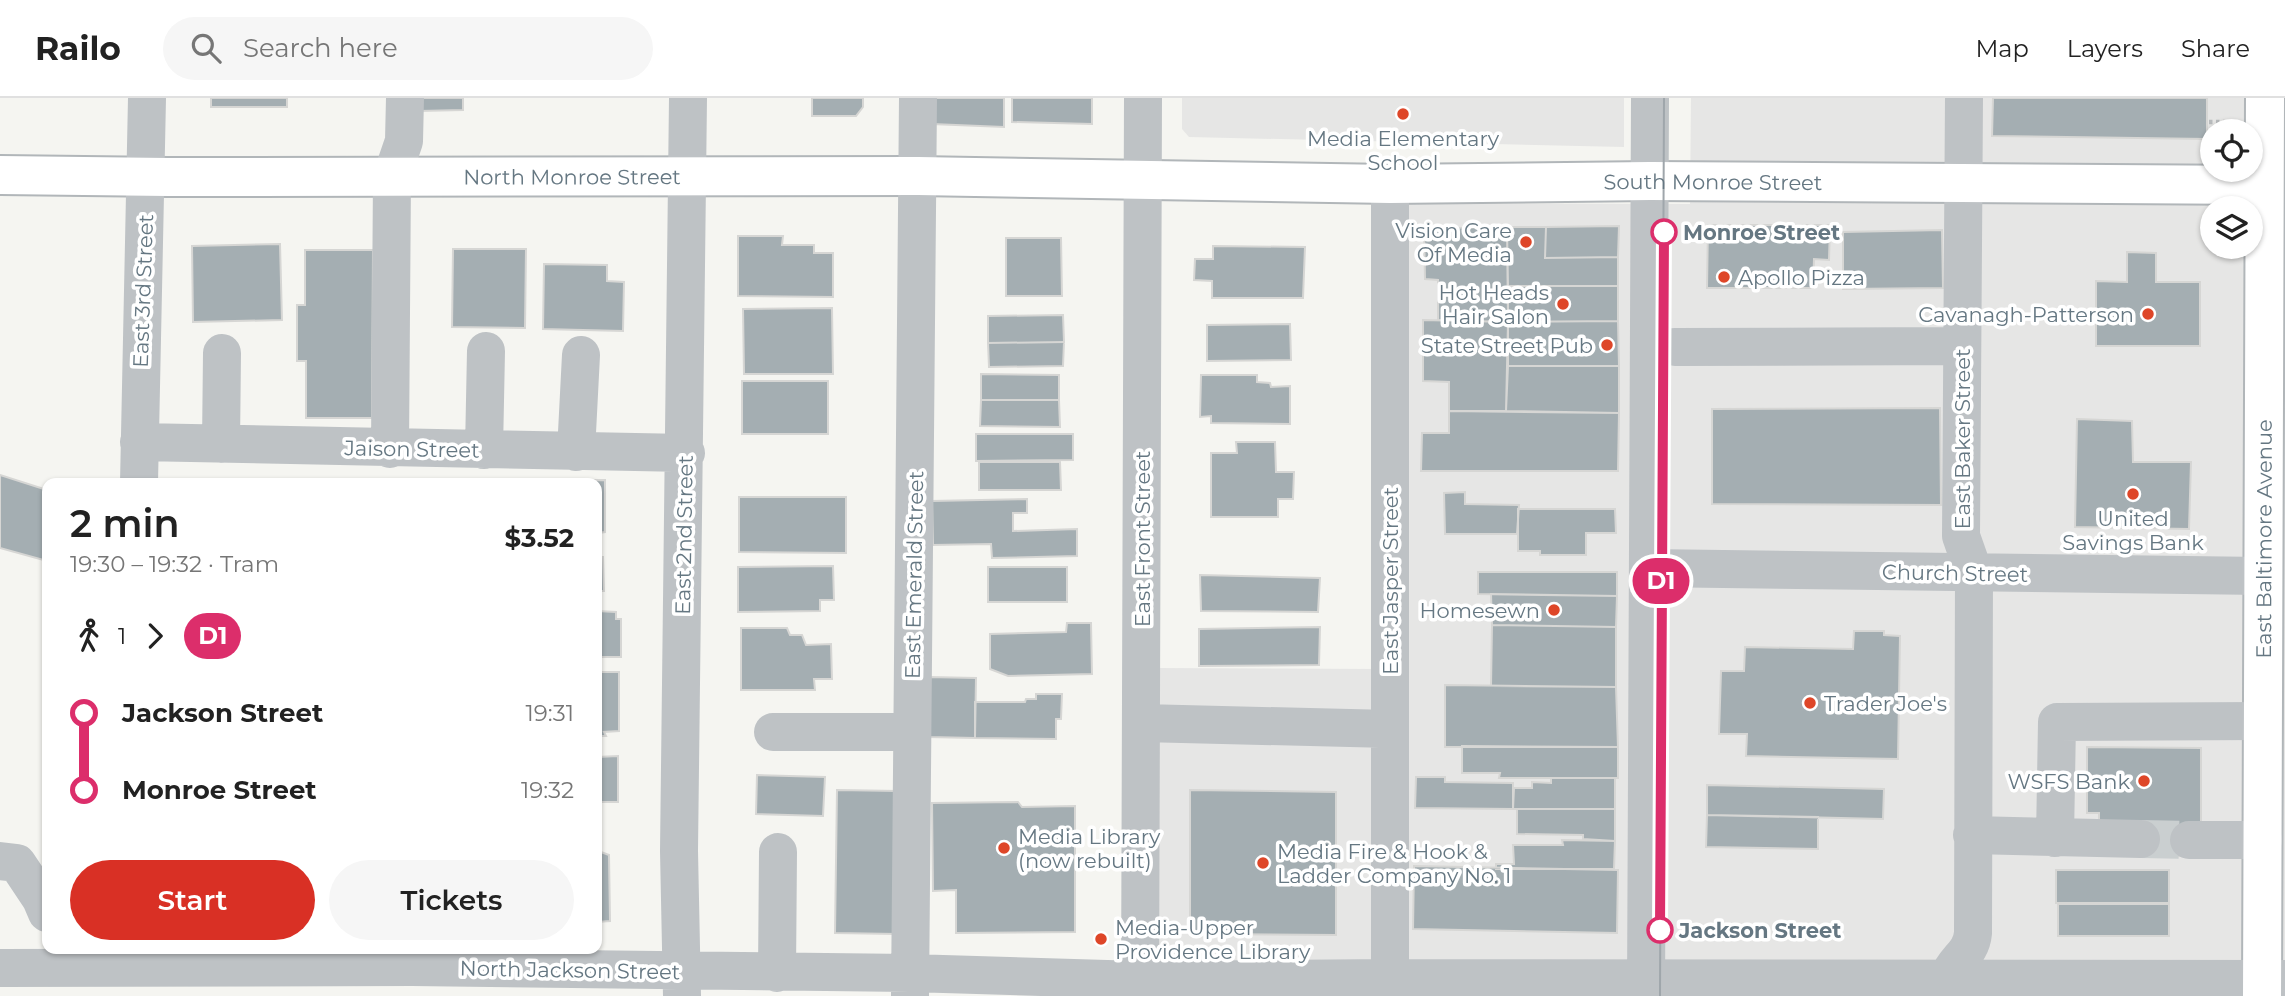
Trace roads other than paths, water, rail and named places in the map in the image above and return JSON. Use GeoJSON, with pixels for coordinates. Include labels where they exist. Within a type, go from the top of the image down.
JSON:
{"type":"FeatureCollection","features":[{"type":"Feature","properties":{"kind":"main road","name":"East Baltimore Avenue"},"geometry":{"type":"LineString","coordinates":[[2265,98],[2275,185],[2263,576],[2263,841],[2269,985]]}},
{"type":"Feature","properties":{"kind":"main road","name":"North Monroe Street"},"geometry":{"type":"LineString","coordinates":[[0,175],[918,176],[1143,180]]}},
{"type":"Feature","properties":{"kind":"main road","name":"South Monroe Street"},"geometry":{"type":"LineString","coordinates":[[1143,180],[1390,184],[1663,181],[2275,185]]}},
{"type":"Feature","properties":{"kind":"street","name":"East 3rd Street"},"geometry":{"type":"LineString","coordinates":[[139,478],[147,98]]}},
{"type":"Feature","properties":{"kind":"street"},"geometry":{"type":"LineString","coordinates":[[403,460],[392,176],[404,141],[405,98]]}},
{"type":"Feature","properties":{"kind":"street","name":"East 2nd Street"},"geometry":{"type":"LineString","coordinates":[[682,984],[679,851],[686,453],[688,98]]}},
{"type":"Feature","properties":{"kind":"street","name":"East Emerald Street"},"geometry":{"type":"LineString","coordinates":[[910,985],[918,98]]}},
{"type":"Feature","properties":{"kind":"street","name":"East Front Street"},"geometry":{"type":"LineString","coordinates":[[1140,988],[1143,98]]}},
{"type":"Feature","properties":{"kind":"street"},"geometry":{"type":"LineString","coordinates":[[1650,98],[1663,181],[1675,346],[1661,568]]}},
{"type":"Feature","properties":{"kind":"street"},"geometry":{"type":"LineString","coordinates":[[1659,988],[1663,181],[1676,98]]}},
{"type":"Feature","properties":{"kind":"street","name":"East Baker Street"},"geometry":{"type":"LineString","coordinates":[[1948,988],[1954,967],[1972,944],[1974,573],[1961,536],[1964,98]]}},
{"type":"Feature","properties":{"kind":"street","name":"East Jasper Street"},"geometry":{"type":"LineString","coordinates":[[1390,184],[1391,987]]}},
{"type":"Feature","properties":{"kind":"street"},"geometry":{"type":"LineString","coordinates":[[1675,346],[1962,346]]}},
{"type":"Feature","properties":{"kind":"street"},"geometry":{"type":"LineString","coordinates":[[484,450],[486,351]]}},
{"type":"Feature","properties":{"kind":"street"},"geometry":{"type":"LineString","coordinates":[[221,444],[222,353]]}},
{"type":"Feature","properties":{"kind":"street"},"geometry":{"type":"LineString","coordinates":[[576,452],[581,355]]}},
{"type":"Feature","properties":{"kind":"street","name":"Jaison Street"},"geometry":{"type":"LineString","coordinates":[[139,442],[221,444],[403,460],[484,450],[686,453]]}},
{"type":"Feature","properties":{"kind":"street","name":"Church Street"},"geometry":{"type":"LineString","coordinates":[[1661,568],[2263,576]]}},
{"type":"Feature","properties":{"kind":"street"},"geometry":{"type":"LineString","coordinates":[[2055,838],[2057,722],[2262,721]]}},
{"type":"Feature","properties":{"kind":"street"},"geometry":{"type":"LineString","coordinates":[[1142,723],[1390,729]]}},
{"type":"Feature","properties":{"kind":"street"},"geometry":{"type":"LineString","coordinates":[[773,732],[912,732]]}},
{"type":"Feature","properties":{"kind":"street"},"geometry":{"type":"LineString","coordinates":[[1972,835],[2141,839]]}},
{"type":"Feature","properties":{"kind":"street"},"geometry":{"type":"LineString","coordinates":[[2189,841],[2263,841]]}},
{"type":"Feature","properties":{"kind":"street"},"geometry":{"type":"LineString","coordinates":[[777,973],[778,852]]}},
{"type":"Feature","properties":{"kind":"street"},"geometry":{"type":"LineString","coordinates":[[0,861],[17,863],[42,902]]}},
{"type":"Feature","properties":{"kind":"street","name":"North Jackson Street"},"geometry":{"type":"LineString","coordinates":[[0,968],[67,958],[141,971],[412,958],[467,958],[504,982],[682,984],[777,973],[910,985],[1140,988],[1948,988],[2269,985]]}},
{"type":"Feature","properties":{"kind":"tunnel"},"geometry":{"type":"LineString","coordinates":[[2141,839],[2189,840]]}},
{"type":"Feature","properties":{"kind":"tram line"},"geometry":{"type":"LineString","coordinates":[[1660,996],[1664,98]]}},
{"type":"Feature","properties":{"kind":"tram line","name":"D1"},"geometry":{"type":"LineString","coordinates":[[1660,930],[1664,232]]}},
{"type":"Feature","properties":{"kind":"place","name":"Media Elementary School"},"geometry":{"type":"Point","coordinates":[1403,114]}},
{"type":"Feature","properties":{"kind":"place","name":"Monroe Street"},"geometry":{"type":"Point","coordinates":[1664,232]}},
{"type":"Feature","properties":{"kind":"place","name":"Vision Care Of Media"},"geometry":{"type":"Point","coordinates":[1526,242]}},
{"type":"Feature","properties":{"kind":"place","name":"Apollo Pizza"},"geometry":{"type":"Point","coordinates":[1724,277]}},
{"type":"Feature","properties":{"kind":"place","name":"Hot Heads Hair Salon"},"geometry":{"type":"Point","coordinates":[1563,304]}},
{"type":"Feature","properties":{"kind":"place","name":"Cavanagh-Patterson"},"geometry":{"type":"Point","coordinates":[2148,314]}},
{"type":"Feature","properties":{"kind":"place","name":"State Street Pub"},"geometry":{"type":"Point","coordinates":[1607,345]}},
{"type":"Feature","properties":{"kind":"place","name":"United Savings Bank"},"geometry":{"type":"Point","coordinates":[2133,494]}},
{"type":"Feature","properties":{"kind":"place","name":"Homesewn"},"geometry":{"type":"Point","coordinates":[1554,610]}},
{"type":"Feature","properties":{"kind":"place","name":"Trader Joe's"},"geometry":{"type":"Point","coordinates":[1810,703]}},
{"type":"Feature","properties":{"kind":"place","name":"WSFS Bank"},"geometry":{"type":"Point","coordinates":[2144,781]}},
{"type":"Feature","properties":{"kind":"place","name":"Media Library (now rebuilt)"},"geometry":{"type":"Point","coordinates":[1004,848]}},
{"type":"Feature","properties":{"kind":"place","name":"Media Fire & Hook & Ladder Company No. 1"},"geometry":{"type":"Point","coordinates":[1263,863]}},
{"type":"Feature","properties":{"kind":"place","name":"Jackson Street"},"geometry":{"type":"Point","coordinates":[1660,930]}},
{"type":"Feature","properties":{"kind":"place","name":"Media-Upper Providence Library"},"geometry":{"type":"Point","coordinates":[1101,939]}}]}
